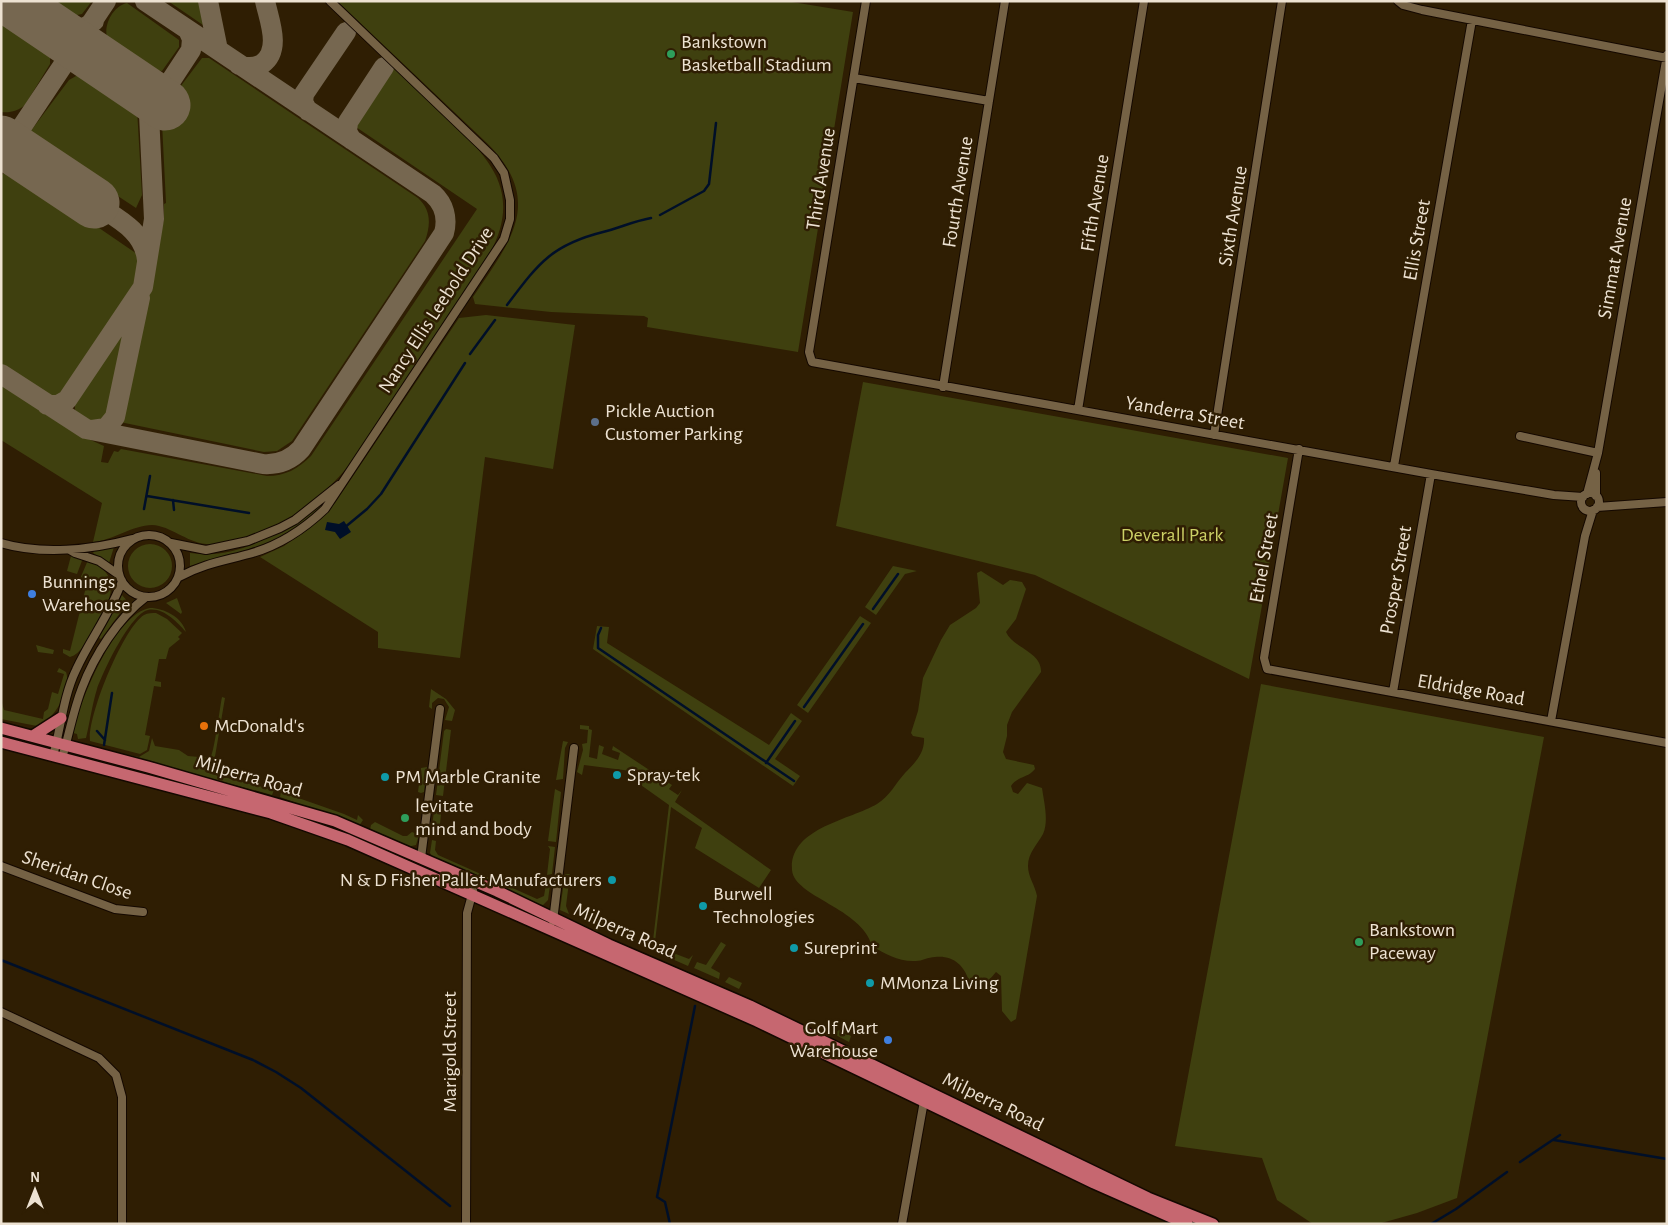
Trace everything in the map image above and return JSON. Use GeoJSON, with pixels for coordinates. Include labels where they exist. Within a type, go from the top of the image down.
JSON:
{"type":"FeatureCollection","features":[{"type":"Feature","properties":{"kind":"highway"},"geometry":{"type":"LineString","coordinates":[[33,736],[61,718]]}},
{"type":"Feature","properties":{"kind":"highway","name":"Milperra Road"},"geometry":{"type":"LineString","coordinates":[[1,728],[320,816],[421,858],[476,882],[553,925],[1094,1183],[1187,1224]]}},
{"type":"Feature","properties":{"kind":"highway","name":"Milperra Road"},"geometry":{"type":"LineString","coordinates":[[1,742],[307,825],[348,840],[471,896],[553,925],[750,1006],[1148,1198],[1213,1224]]}},
{"type":"Feature","properties":{"kind":"street","name":"Nancy Ellis Leebold Drive"},"geometry":{"type":"LineString","coordinates":[[179,577],[202,564],[251,554],[286,539],[325,509],[500,247],[508,230],[511,210],[504,173],[489,152],[330,1]]}},
{"type":"Feature","properties":{"kind":"street","name":"Third Avenue"},"geometry":{"type":"LineString","coordinates":[[811,361],[809,352],[866,1]]}},
{"type":"Feature","properties":{"kind":"street","name":"Fourth Avenue"},"geometry":{"type":"LineString","coordinates":[[943,387],[1005,1]]}},
{"type":"Feature","properties":{"kind":"street","name":"Fifth Avenue"},"geometry":{"type":"LineString","coordinates":[[1078,410],[1144,1]]}},
{"type":"Feature","properties":{"kind":"street","name":"Sixth Avenue"},"geometry":{"type":"LineString","coordinates":[[1214,435],[1282,1]]}},
{"type":"Feature","properties":{"kind":"street"},"geometry":{"type":"LineString","coordinates":[[1402,3],[1472,20],[1667,57]]}},
{"type":"Feature","properties":{"kind":"street","name":"Ellis Street"},"geometry":{"type":"LineString","coordinates":[[1394,466],[1472,20]]}},
{"type":"Feature","properties":{"kind":"street","name":"Simmat Avenue"},"geometry":{"type":"LineString","coordinates":[[1551,721],[1584,536],[1596,503],[1598,453],[1667,57]]}},
{"type":"Feature","properties":{"kind":"street"},"geometry":{"type":"LineString","coordinates":[[854,78],[989,101]]}},
{"type":"Feature","properties":{"kind":"street","name":"Yanderra Street"},"geometry":{"type":"LineString","coordinates":[[811,361],[943,387],[1583,501]]}},
{"type":"Feature","properties":{"kind":"street"},"geometry":{"type":"LineString","coordinates":[[1520,436],[1598,453]]}},
{"type":"Feature","properties":{"kind":"street","name":"Ethel Street"},"geometry":{"type":"LineString","coordinates":[[1269,670],[1265,666],[1264,658],[1299,449]]}},
{"type":"Feature","properties":{"kind":"street","name":"Simmat Avenue"},"geometry":{"type":"LineString","coordinates":[[1584,536],[1583,501],[1596,466]]}},
{"type":"Feature","properties":{"kind":"street","name":"Prosper Street"},"geometry":{"type":"LineString","coordinates":[[1393,692],[1431,474]]}},
{"type":"Feature","properties":{"kind":"street","name":"Nancy Ellis Leebold Drive"},"geometry":{"type":"LineString","coordinates":[[171,544],[206,550],[248,541],[295,520],[341,484]]}},
{"type":"Feature","properties":{"kind":"street"},"geometry":{"type":"LineString","coordinates":[[1583,501],[1596,503]]}},
{"type":"Feature","properties":{"kind":"street"},"geometry":{"type":"LineString","coordinates":[[1583,501],[1634,504],[1667,502]]}},
{"type":"Feature","properties":{"kind":"street"},"geometry":{"type":"LineString","coordinates":[[1,543],[39,550],[70,550],[138,537],[156,536],[171,544],[180,559],[179,577],[166,593],[146,597],[134,605],[92,667],[79,696],[58,757]]}},
{"type":"Feature","properties":{"kind":"street"},"geometry":{"type":"LineString","coordinates":[[62,744],[61,718],[75,671],[116,598],[120,578],[120,556],[124,548],[138,537]]}},
{"type":"Feature","properties":{"kind":"street"},"geometry":{"type":"LineString","coordinates":[[70,550],[75,554],[99,561],[120,578],[132,592],[146,597]]}},
{"type":"Feature","properties":{"kind":"street","name":"Eldridge Road"},"geometry":{"type":"LineString","coordinates":[[1269,670],[1667,743]]}},
{"type":"Feature","properties":{"kind":"street"},"geometry":{"type":"LineString","coordinates":[[421,858],[440,709]]}},
{"type":"Feature","properties":{"kind":"street"},"geometry":{"type":"LineString","coordinates":[[553,925],[574,748]]}},
{"type":"Feature","properties":{"kind":"street","name":"Sheridan Close"},"geometry":{"type":"LineString","coordinates":[[1,866],[114,909],[143,912]]}},
{"type":"Feature","properties":{"kind":"street","name":"Marigold Street"},"geometry":{"type":"LineString","coordinates":[[466,1224],[467,913],[476,882]]}},
{"type":"Feature","properties":{"kind":"street"},"geometry":{"type":"LineString","coordinates":[[1,1012],[99,1058],[111,1068],[120,1082],[122,1097],[122,1224]]}},
{"type":"Feature","properties":{"kind":"street"},"geometry":{"type":"LineString","coordinates":[[902,1224],[924,1101]]}},
{"type":"Feature","properties":{"kind":"green space"},"geometry":{"type":"Polygon","coordinates":[[[48,1],[92,1],[82,14],[72,16],[48,1]]]}},
{"type":"Feature","properties":{"kind":"green space"},"geometry":{"type":"Polygon","coordinates":[[[168,1],[204,1],[208,23],[203,25],[168,1]]]}},
{"type":"Feature","properties":{"kind":"green space"},"geometry":{"type":"Polygon","coordinates":[[[337,1],[786,1],[853,12],[798,352],[647,327],[648,318],[644,316],[551,312],[475,304],[473,297],[499,259],[516,222],[518,204],[515,186],[506,166],[489,145],[337,1]]]}},
{"type":"Feature","properties":{"kind":"green space"},"geometry":{"type":"Polygon","coordinates":[[[127,3],[179,40],[179,47],[162,71],[152,70],[109,42],[106,31],[109,19],[117,9],[127,3]]]}},
{"type":"Feature","properties":{"kind":"green space"},"geometry":{"type":"Polygon","coordinates":[[[1,18],[45,48],[50,55],[50,64],[25,105],[17,110],[8,112],[1,112],[1,18]]]}},
{"type":"Feature","properties":{"kind":"green space"},"geometry":{"type":"Polygon","coordinates":[[[202,58],[209,58],[418,198],[428,212],[429,223],[425,241],[292,441],[277,451],[264,452],[120,422],[164,219],[164,204],[166,203],[162,123],[165,125],[185,98],[177,91],[202,58]]]}},
{"type":"Feature","properties":{"kind":"green space"},"geometry":{"type":"Polygon","coordinates":[[[390,65],[465,135],[490,165],[498,180],[502,196],[503,214],[499,233],[489,255],[349,465],[336,480],[304,508],[266,531],[226,544],[199,543],[166,528],[152,525],[138,527],[101,541],[93,542],[102,503],[1,440],[1,384],[75,433],[104,446],[101,462],[108,463],[114,451],[118,452],[121,449],[274,476],[296,468],[306,461],[477,209],[353,125],[353,120],[390,65]]]}},
{"type":"Feature","properties":{"kind":"green space"},"geometry":{"type":"Polygon","coordinates":[[[83,75],[137,109],[142,195],[136,208],[30,138],[30,132],[69,80],[83,75]]]}},
{"type":"Feature","properties":{"kind":"green space"},"geometry":{"type":"Polygon","coordinates":[[[10,167],[140,256],[139,279],[65,391],[55,396],[45,394],[1,364],[1,176],[10,167]]]}},
{"type":"Feature","properties":{"kind":"green space"},"geometry":{"type":"Polygon","coordinates":[[[486,315],[575,325],[553,469],[485,457],[460,658],[378,648],[378,632],[260,557],[284,546],[307,530],[335,503],[459,318],[486,315]]]}},
{"type":"Feature","properties":{"kind":"green space"},"geometry":{"type":"Polygon","coordinates":[[[129,319],[110,414],[96,422],[87,421],[78,415],[75,410],[75,398],[129,319]]]}},
{"type":"Feature","properties":{"kind":"green space","name":"Deverall Park"},"geometry":{"type":"Polygon","coordinates":[[[863,382],[1288,458],[1249,679],[1035,575],[836,526],[863,382]]]}},
{"type":"Feature","properties":{"kind":"green space"},"geometry":{"type":"Polygon","coordinates":[[[332,494],[319,511],[303,524],[286,534],[249,549],[190,566],[190,553],[230,552],[248,546],[284,528],[332,494]]]}},
{"type":"Feature","properties":{"kind":"green space"},"geometry":{"type":"Polygon","coordinates":[[[154,544],[166,550],[171,558],[171,574],[166,582],[158,587],[146,588],[134,582],[129,574],[128,562],[134,550],[142,545],[154,544]]]}},
{"type":"Feature","properties":{"kind":"green space"},"geometry":{"type":"Polygon","coordinates":[[[114,547],[109,563],[93,553],[94,551],[114,547]]]}},
{"type":"Feature","properties":{"kind":"green space"},"geometry":{"type":"Polygon","coordinates":[[[71,556],[83,558],[77,574],[67,571],[71,556]]]}},
{"type":"Feature","properties":{"kind":"green space"},"geometry":{"type":"Polygon","coordinates":[[[88,560],[100,567],[107,575],[111,583],[111,592],[104,611],[86,642],[77,653],[70,657],[63,653],[63,649],[70,651],[87,583],[80,579],[88,560]]]}},
{"type":"Feature","properties":{"kind":"green space"},"geometry":{"type":"Polygon","coordinates":[[[893,566],[917,571],[905,574],[876,615],[865,607],[893,566]]]}},
{"type":"Feature","properties":{"kind":"green space"},"geometry":{"type":"Polygon","coordinates":[[[981,571],[1003,585],[1010,580],[1022,582],[1026,589],[1016,619],[1006,632],[1037,660],[1041,672],[1012,712],[1007,725],[1007,736],[1003,752],[1006,759],[1034,765],[1035,769],[1032,772],[1017,780],[1011,786],[1013,792],[1018,794],[1027,783],[1042,788],[1046,817],[1043,834],[1028,861],[1029,874],[1037,896],[1016,1019],[1011,1022],[1002,1011],[1001,976],[996,972],[985,985],[975,985],[969,981],[961,966],[952,959],[932,957],[910,961],[887,955],[872,946],[866,933],[856,922],[804,888],[796,879],[792,870],[794,856],[800,844],[810,835],[823,827],[882,801],[919,757],[923,748],[924,738],[913,736],[911,733],[918,711],[923,678],[950,625],[976,608],[980,603],[977,573],[981,571]]]}},
{"type":"Feature","properties":{"kind":"green space"},"geometry":{"type":"Polygon","coordinates":[[[122,595],[128,602],[101,639],[99,638],[122,595]]]}},
{"type":"Feature","properties":{"kind":"green space"},"geometry":{"type":"Polygon","coordinates":[[[177,598],[182,612],[181,614],[166,603],[177,598]]]}},
{"type":"Feature","properties":{"kind":"green space"},"geometry":{"type":"Polygon","coordinates":[[[150,608],[172,614],[181,622],[186,632],[169,616],[159,611],[148,610],[141,614],[126,632],[111,658],[97,689],[86,738],[78,739],[77,734],[73,733],[78,714],[92,678],[102,659],[124,625],[137,614],[150,608]]]}},
{"type":"Feature","properties":{"kind":"green space"},"geometry":{"type":"Polygon","coordinates":[[[148,613],[156,613],[167,619],[182,633],[178,637],[180,639],[169,648],[166,659],[159,659],[155,681],[161,682],[161,687],[154,686],[145,735],[150,736],[147,750],[140,754],[90,741],[94,713],[117,654],[136,623],[148,613]]]}},
{"type":"Feature","properties":{"kind":"green space"},"geometry":{"type":"Polygon","coordinates":[[[860,616],[871,623],[808,713],[797,705],[860,616]]]}},
{"type":"Feature","properties":{"kind":"green space"},"geometry":{"type":"Polygon","coordinates":[[[597,626],[609,627],[607,643],[769,745],[791,713],[802,721],[775,759],[800,776],[793,786],[593,649],[597,626]]]}},
{"type":"Feature","properties":{"kind":"green space"},"geometry":{"type":"Polygon","coordinates":[[[36,645],[54,650],[53,654],[38,652],[36,645]]]}},
{"type":"Feature","properties":{"kind":"green space"},"geometry":{"type":"Polygon","coordinates":[[[59,668],[66,672],[66,687],[60,704],[50,718],[37,726],[1,719],[2,703],[4,710],[43,719],[44,712],[48,709],[52,692],[58,694],[64,674],[57,672],[59,668]]]}},
{"type":"Feature","properties":{"kind":"green space","name":"Bankstown Paceway"},"geometry":{"type":"Polygon","coordinates":[[[1261,684],[1544,737],[1457,1198],[1417,1213],[1378,1224],[1313,1224],[1277,1200],[1262,1158],[1175,1146],[1261,684]]]}},
{"type":"Feature","properties":{"kind":"green space"},"geometry":{"type":"Polygon","coordinates":[[[431,689],[446,699],[455,710],[452,721],[445,720],[449,707],[444,699],[438,698],[432,703],[432,709],[429,707],[431,689]]]}},
{"type":"Feature","properties":{"kind":"green space"},"geometry":{"type":"Polygon","coordinates":[[[222,697],[225,698],[212,774],[274,790],[272,795],[114,752],[139,757],[149,751],[152,738],[155,746],[179,750],[188,756],[210,758],[222,697]]]}},
{"type":"Feature","properties":{"kind":"green space"},"geometry":{"type":"Polygon","coordinates":[[[580,725],[589,726],[589,729],[592,730],[589,757],[597,759],[599,745],[604,747],[602,754],[618,760],[620,753],[612,750],[613,746],[672,785],[669,789],[678,795],[682,790],[675,802],[771,870],[759,888],[695,848],[702,828],[671,807],[654,950],[652,949],[669,805],[638,783],[639,772],[584,765],[582,775],[577,772],[583,750],[582,744],[587,743],[588,730],[580,729],[580,725]]]}},
{"type":"Feature","properties":{"kind":"green space"},"geometry":{"type":"Polygon","coordinates":[[[446,729],[451,730],[443,796],[436,795],[444,731],[446,729]]]}},
{"type":"Feature","properties":{"kind":"green space"},"geometry":{"type":"Polygon","coordinates":[[[563,741],[568,742],[565,748],[563,779],[556,780],[563,741]]]}},
{"type":"Feature","properties":{"kind":"green space"},"geometry":{"type":"Polygon","coordinates":[[[427,767],[424,792],[421,793],[418,792],[421,768],[427,767]]]}},
{"type":"Feature","properties":{"kind":"green space"},"geometry":{"type":"Polygon","coordinates":[[[282,787],[288,788],[287,794],[357,820],[358,815],[363,820],[359,826],[280,797],[282,787]]]}},
{"type":"Feature","properties":{"kind":"green space"},"geometry":{"type":"Polygon","coordinates":[[[555,789],[561,792],[556,842],[548,841],[555,789]]]}},
{"type":"Feature","properties":{"kind":"green space"},"geometry":{"type":"Polygon","coordinates":[[[435,803],[442,804],[439,834],[437,836],[431,834],[435,803]]]}},
{"type":"Feature","properties":{"kind":"green space"},"geometry":{"type":"Polygon","coordinates":[[[375,822],[403,836],[407,836],[412,832],[419,835],[416,845],[407,847],[370,830],[371,825],[375,822]]]}},
{"type":"Feature","properties":{"kind":"green space"},"geometry":{"type":"Polygon","coordinates":[[[432,840],[436,841],[435,850],[438,855],[537,899],[544,896],[546,884],[550,885],[548,900],[543,905],[537,904],[434,859],[430,853],[432,840]]]}},
{"type":"Feature","properties":{"kind":"green space"},"geometry":{"type":"Polygon","coordinates":[[[548,846],[555,847],[552,874],[547,875],[550,849],[548,846]]]}},
{"type":"Feature","properties":{"kind":"green space"},"geometry":{"type":"Polygon","coordinates":[[[565,874],[570,874],[566,906],[569,914],[560,910],[565,874]]]}},
{"type":"Feature","properties":{"kind":"green space"},"geometry":{"type":"Polygon","coordinates":[[[721,942],[726,945],[711,968],[720,973],[719,979],[694,968],[697,962],[706,965],[721,942]]]}},
{"type":"Feature","properties":{"kind":"green space"},"geometry":{"type":"Polygon","coordinates":[[[668,944],[668,951],[689,959],[693,955],[688,966],[663,955],[668,944]]]}},
{"type":"Feature","properties":{"kind":"green space"},"geometry":{"type":"Polygon","coordinates":[[[729,977],[742,983],[739,989],[725,982],[729,977]]]}},
{"type":"Feature","properties":{"kind":"green space"},"geometry":{"type":"Polygon","coordinates":[[[839,1030],[851,1036],[849,1042],[834,1034],[839,1030]]]}},
{"type":"Feature","properties":{"kind":"water"},"geometry":{"type":"Polygon","coordinates":[[[344,521],[351,532],[340,539],[335,532],[325,530],[327,522],[339,524],[344,521]]]}},
{"type":"Feature","properties":{"kind":"waterway"},"geometry":{"type":"LineString","coordinates":[[660,215],[704,191],[709,184],[716,123]]}},
{"type":"Feature","properties":{"kind":"waterway"},"geometry":{"type":"LineString","coordinates":[[507,305],[537,267],[558,250],[585,237],[651,218]]}},
{"type":"Feature","properties":{"kind":"waterway"},"geometry":{"type":"LineString","coordinates":[[470,354],[495,320]]}},
{"type":"Feature","properties":{"kind":"waterway"},"geometry":{"type":"LineString","coordinates":[[344,528],[367,509],[381,494],[465,363]]}},
{"type":"Feature","properties":{"kind":"waterway"},"geometry":{"type":"LineString","coordinates":[[144,509],[150,476]]}},
{"type":"Feature","properties":{"kind":"waterway"},"geometry":{"type":"LineString","coordinates":[[147,496],[249,513]]}},
{"type":"Feature","properties":{"kind":"waterway"},"geometry":{"type":"LineString","coordinates":[[173,500],[174,510]]}},
{"type":"Feature","properties":{"kind":"waterway"},"geometry":{"type":"LineString","coordinates":[[873,609],[898,574]]}},
{"type":"Feature","properties":{"kind":"waterway"},"geometry":{"type":"LineString","coordinates":[[804,707],[863,624]]}},
{"type":"Feature","properties":{"kind":"waterway"},"geometry":{"type":"LineString","coordinates":[[601,628],[598,635],[598,648],[794,781]]}},
{"type":"Feature","properties":{"kind":"waterway"},"geometry":{"type":"LineString","coordinates":[[104,745],[112,693]]}},
{"type":"Feature","properties":{"kind":"waterway"},"geometry":{"type":"LineString","coordinates":[[766,763],[795,721]]}},
{"type":"Feature","properties":{"kind":"waterway"},"geometry":{"type":"LineString","coordinates":[[97,731],[105,740]]}},
{"type":"Feature","properties":{"kind":"waterway"},"geometry":{"type":"LineString","coordinates":[[1,960],[253,1060],[276,1072],[301,1088],[450,1206]]}},
{"type":"Feature","properties":{"kind":"waterway"},"geometry":{"type":"LineString","coordinates":[[670,1224],[665,1202],[657,1197],[695,1006]]}},
{"type":"Feature","properties":{"kind":"waterway"},"geometry":{"type":"LineString","coordinates":[[1520,1162],[1560,1135]]}},
{"type":"Feature","properties":{"kind":"waterway"},"geometry":{"type":"LineString","coordinates":[[1554,1140],[1667,1159]]}},
{"type":"Feature","properties":{"kind":"waterway"},"geometry":{"type":"LineString","coordinates":[[1431,1224],[1456,1209],[1507,1172]]}},
{"type":"Feature","properties":{"kind":"taxiway"},"geometry":{"type":"LineString","coordinates":[[12,1],[41,21],[62,30],[72,31],[83,28],[94,21]]}},
{"type":"Feature","properties":{"kind":"taxiway"},"geometry":{"type":"LineString","coordinates":[[1,158],[106,1]]}},
{"type":"Feature","properties":{"kind":"taxiway"},"geometry":{"type":"LineString","coordinates":[[1,374],[86,429],[263,464],[279,463],[289,459],[301,449],[444,233],[446,222],[444,212],[440,202],[433,194],[145,1]]}},
{"type":"Feature","properties":{"kind":"taxiway"},"geometry":{"type":"LineString","coordinates":[[208,1],[218,50]]}},
{"type":"Feature","properties":{"kind":"taxiway"},"geometry":{"type":"LineString","coordinates":[[239,65],[250,67],[262,64],[268,58],[271,51],[273,43],[272,34],[265,1]]}},
{"type":"Feature","properties":{"kind":"taxiway"},"geometry":{"type":"LineString","coordinates":[[47,405],[58,405],[67,400],[143,287],[154,219],[149,114],[191,50],[192,39],[188,30]]}},
{"type":"Feature","properties":{"kind":"taxiway"},"geometry":{"type":"LineString","coordinates":[[308,111],[303,102],[304,94],[346,32]]}},
{"type":"Feature","properties":{"kind":"taxiway"},"geometry":{"type":"LineString","coordinates":[[352,140],[347,132],[348,122],[384,67]]}},
{"type":"Feature","properties":{"kind":"taxiway"},"geometry":{"type":"LineString","coordinates":[[94,203],[120,220],[135,233],[141,241],[147,260]]}},
{"type":"Feature","properties":{"kind":"taxiway"},"geometry":{"type":"LineString","coordinates":[[92,430],[106,428],[115,417],[140,298]]}},
{"type":"Feature","properties":{"kind":"runway"},"geometry":{"type":"LineString","coordinates":[[11,1],[165,105]]}},
{"type":"Feature","properties":{"kind":"runway"},"geometry":{"type":"LineString","coordinates":[[1,141],[94,203]]}},
{"type":"Feature","properties":{"kind":"place","name":"Bankstown Basketball Stadium"},"geometry":{"type":"Point","coordinates":[671,54]}},
{"type":"Feature","properties":{"kind":"place","name":"Pickle Auction Customer Parking"},"geometry":{"type":"Point","coordinates":[595,422]}},
{"type":"Feature","properties":{"kind":"place","name":"Bunnings Warehouse"},"geometry":{"type":"Point","coordinates":[32,594]}},
{"type":"Feature","properties":{"kind":"place","name":"McDonald's"},"geometry":{"type":"Point","coordinates":[204,726]}},
{"type":"Feature","properties":{"kind":"place","name":"Spray-tek"},"geometry":{"type":"Point","coordinates":[617,775]}},
{"type":"Feature","properties":{"kind":"place","name":"PM Marble Granite"},"geometry":{"type":"Point","coordinates":[385,777]}},
{"type":"Feature","properties":{"kind":"place","name":"levitate mind and body"},"geometry":{"type":"Point","coordinates":[405,818]}},
{"type":"Feature","properties":{"kind":"place","name":"N & D Fisher Pallet Manufacturers"},"geometry":{"type":"Point","coordinates":[612,880]}},
{"type":"Feature","properties":{"kind":"place","name":"Burwell Technologies"},"geometry":{"type":"Point","coordinates":[703,906]}},
{"type":"Feature","properties":{"kind":"place","name":"Bankstown Paceway"},"geometry":{"type":"Point","coordinates":[1359,942]}},
{"type":"Feature","properties":{"kind":"place","name":"Sureprint"},"geometry":{"type":"Point","coordinates":[794,948]}},
{"type":"Feature","properties":{"kind":"place","name":"MMonza Living"},"geometry":{"type":"Point","coordinates":[870,983]}},
{"type":"Feature","properties":{"kind":"place","name":"Golf Mart Warehouse"},"geometry":{"type":"Point","coordinates":[888,1040]}}]}
